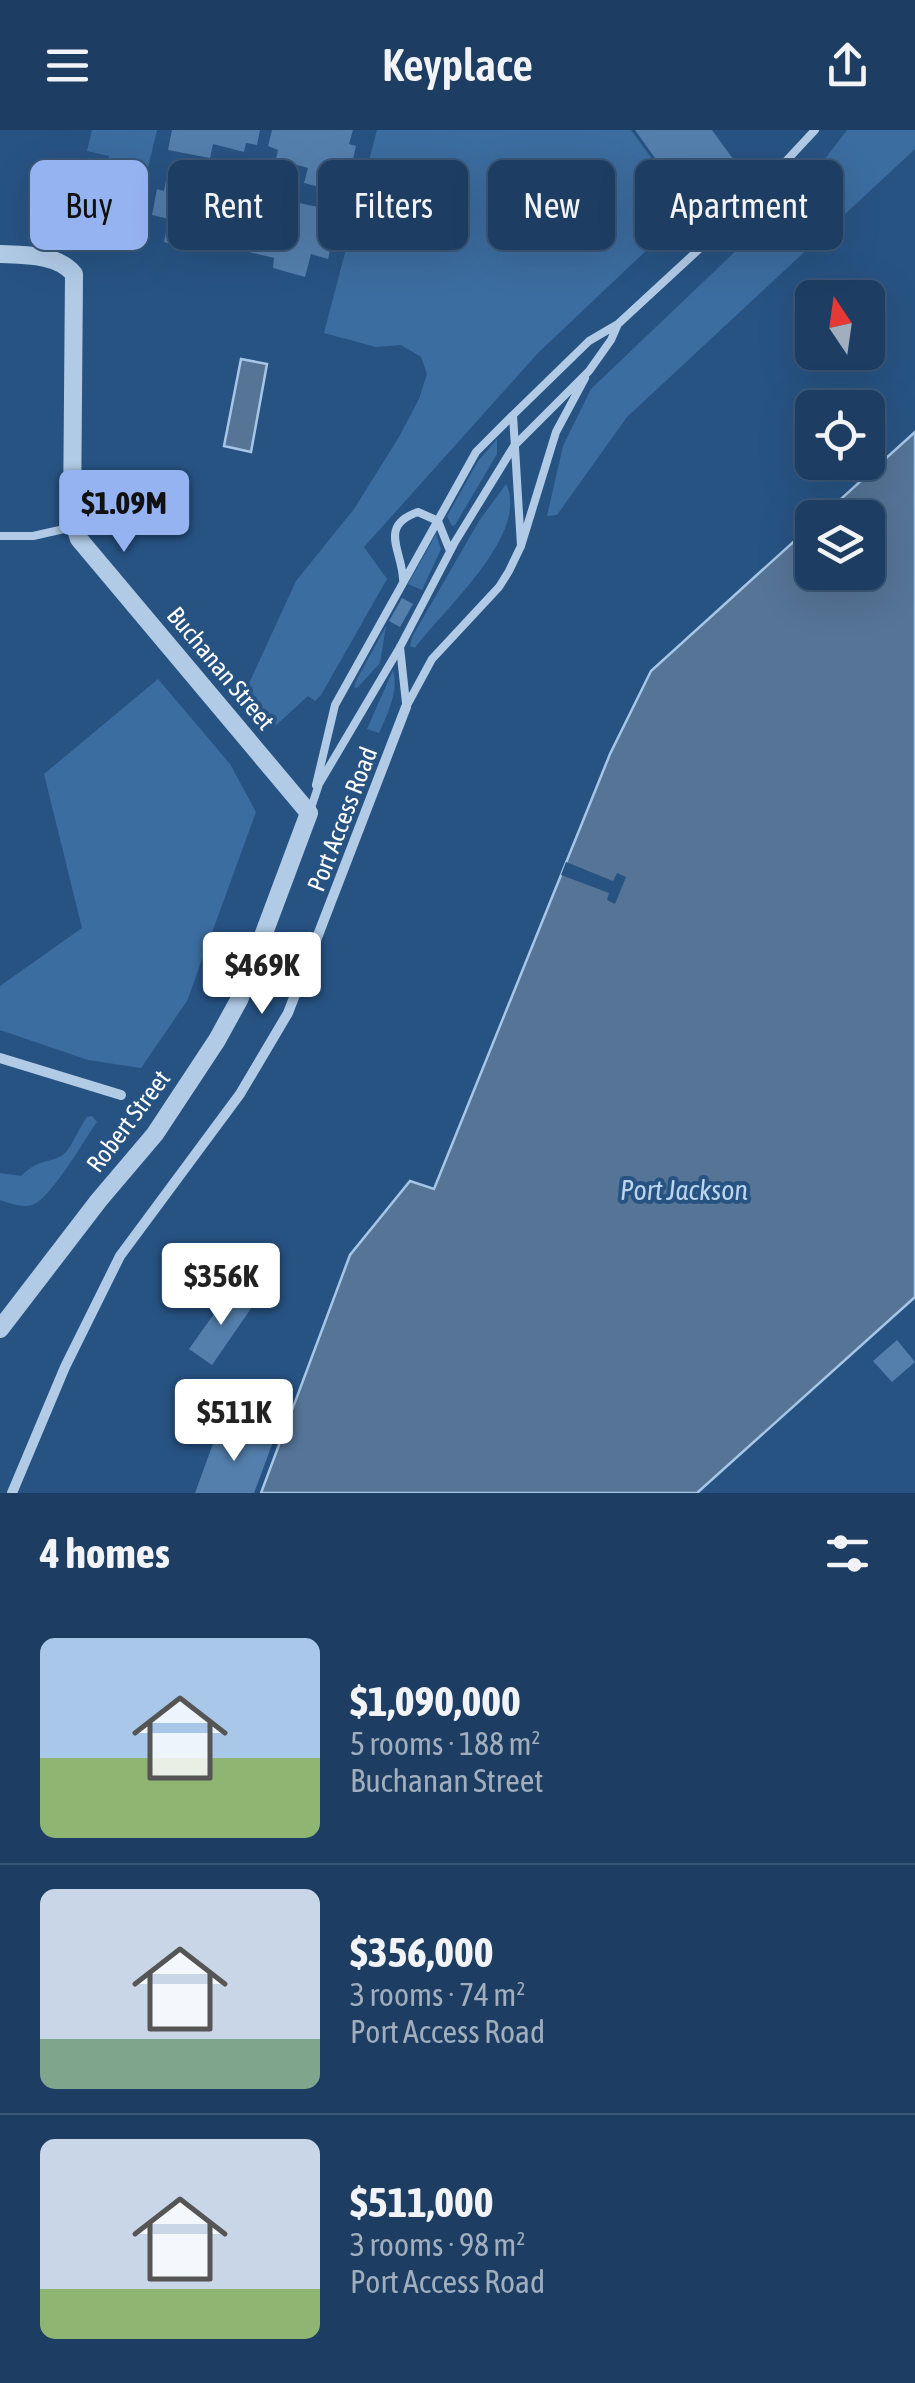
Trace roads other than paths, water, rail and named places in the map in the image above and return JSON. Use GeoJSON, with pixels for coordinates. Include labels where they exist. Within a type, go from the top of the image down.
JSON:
{"type":"FeatureCollection","features":[{"type":"Feature","properties":{"kind":"street"},"geometry":{"type":"LineString","coordinates":[[0,254],[55,260],[67,265],[74,274],[73,527]]}},
{"type":"Feature","properties":{"kind":"street","name":"Buchanan Street"},"geometry":{"type":"LineString","coordinates":[[73,527],[309,814]]}},
{"type":"Feature","properties":{"kind":"street","name":"Port Access Road"},"geometry":{"type":"LineString","coordinates":[[12,1493],[65,1367],[120,1256],[240,1094],[288,1013],[406,707]]}},
{"type":"Feature","properties":{"kind":"street","name":"Robert Street"},"geometry":{"type":"LineString","coordinates":[[0,1329],[155,1134],[217,1040],[239,1000],[309,814]]}},
{"type":"Feature","properties":{"kind":"street"},"geometry":{"type":"LineString","coordinates":[[0,1058],[120,1095]]}},
{"type":"Feature","properties":{"kind":"lane"},"geometry":{"type":"LineString","coordinates":[[309,814],[335,705],[476,452],[589,341],[618,324],[734,216],[814,130]]}},
{"type":"Feature","properties":{"kind":"lane"},"geometry":{"type":"LineString","coordinates":[[309,814],[319,784],[514,446],[588,370],[612,340],[618,324]]}},
{"type":"Feature","properties":{"kind":"lane","name":"Port Access Road"},"geometry":{"type":"LineString","coordinates":[[406,707],[432,659],[499,587],[520,546],[556,432],[588,370]]}},
{"type":"Feature","properties":{"kind":"lane"},"geometry":{"type":"LineString","coordinates":[[513,415],[520,546]]}},
{"type":"Feature","properties":{"kind":"lane"},"geometry":{"type":"LineString","coordinates":[[403,584],[394,546],[396,525],[405,517],[418,512],[438,522],[450,552]]}},
{"type":"Feature","properties":{"kind":"lane"},"geometry":{"type":"LineString","coordinates":[[0,536],[34,536],[73,527]]}},
{"type":"Feature","properties":{"kind":"lane"},"geometry":{"type":"LineString","coordinates":[[400,647],[406,707]]}},
{"type":"Feature","properties":{"kind":"water"},"geometry":{"type":"Polygon","coordinates":[[[241,359],[267,364],[251,452],[224,446],[241,359]]]}},
{"type":"Feature","properties":{"kind":"water","name":"Port Jackson"},"geometry":{"type":"Polygon","coordinates":[[[915,432],[915,1297],[697,1493],[261,1493],[350,1255],[410,1181],[434,1189],[610,754],[651,671],[795,540],[795,590],[885,590],[885,500],[840,500],[862,480],[885,480],[885,459],[915,432]]]}}]}
